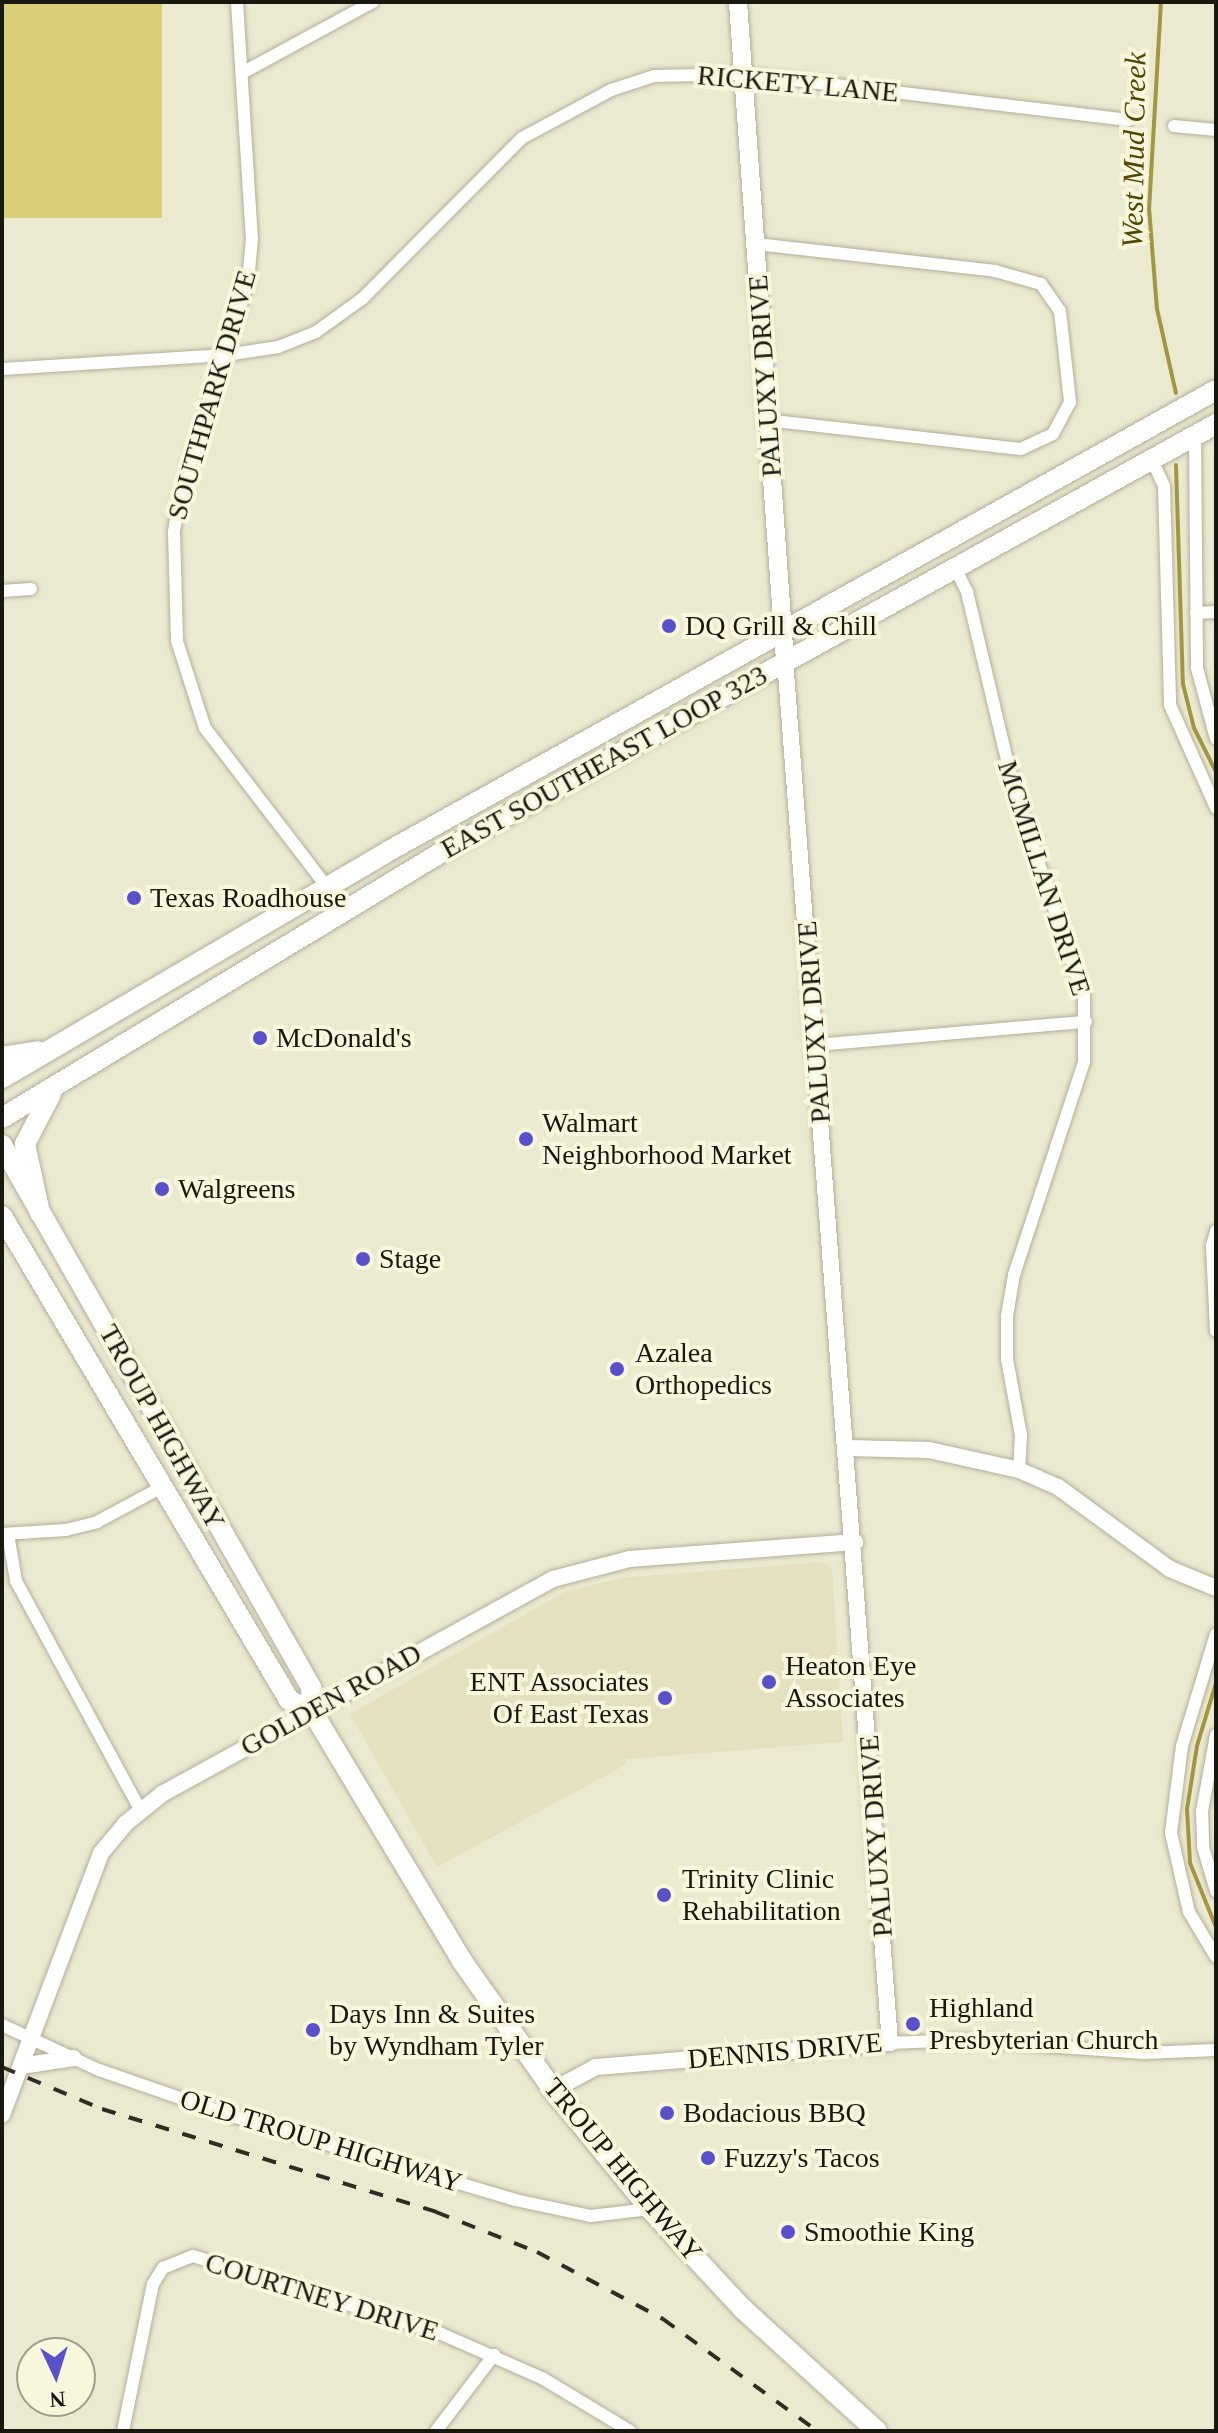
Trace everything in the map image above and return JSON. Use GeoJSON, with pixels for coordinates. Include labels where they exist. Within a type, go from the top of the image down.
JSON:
{"type":"FeatureCollection","features":[{"type":"Feature","properties":{"kind":"main road","name":"PALUXY DRIVE"},"geometry":{"type":"LineString","coordinates":[[738,2],[785,661]]}},
{"type":"Feature","properties":{"kind":"main road","name":"EAST SOUTHEAST LOOP 323"},"geometry":{"type":"LineString","coordinates":[[2,1078],[327,887],[782,636],[1216,390]]}},
{"type":"Feature","properties":{"kind":"main road","name":"EAST SOUTHEAST LOOP 323"},"geometry":{"type":"LineString","coordinates":[[2,1118],[447,849],[1216,424]]}},
{"type":"Feature","properties":{"kind":"main road"},"geometry":{"type":"LineString","coordinates":[[2,1057],[53,1048]]}},
{"type":"Feature","properties":{"kind":"main road"},"geometry":{"type":"LineString","coordinates":[[40,1213],[25,1144],[36,1115],[59,1084]]}},
{"type":"Feature","properties":{"kind":"main road","name":"TROUP HIGHWAY"},"geometry":{"type":"LineString","coordinates":[[2,1145],[311,1687],[312,1711],[462,1961],[553,2090],[650,2209],[752,2317],[877,2431]]}},
{"type":"Feature","properties":{"kind":"main road","name":"TROUP HIGHWAY"},"geometry":{"type":"LineString","coordinates":[[3,1219],[289,1700],[312,1711]]}},
{"type":"Feature","properties":{"kind":"street","name":"SOUTHPARK DRIVE"},"geometry":{"type":"LineString","coordinates":[[237,2],[254,210],[248,282],[193,446],[174,532],[177,641],[205,728],[327,887]]}},
{"type":"Feature","properties":{"kind":"street"},"geometry":{"type":"LineString","coordinates":[[242,73],[373,2]]}},
{"type":"Feature","properties":{"kind":"street","name":"RICKETY LANE"},"geometry":{"type":"LineString","coordinates":[[2,369],[226,355],[291,343],[341,317],[490,164],[544,125],[639,80],[681,73],[743,74],[1128,120]]}},
{"type":"Feature","properties":{"kind":"street"},"geometry":{"type":"LineString","coordinates":[[1174,126],[1216,130]]}},
{"type":"Feature","properties":{"kind":"street"},"geometry":{"type":"LineString","coordinates":[[756,244],[995,271],[1041,284],[1060,311],[1070,402],[1053,434],[1039,442],[1005,448],[767,420]]}},
{"type":"Feature","properties":{"kind":"street"},"geometry":{"type":"LineString","coordinates":[[1195,436],[1198,680],[1216,739]]}},
{"type":"Feature","properties":{"kind":"street"},"geometry":{"type":"LineString","coordinates":[[1152,460],[1164,486],[1170,705],[1216,808]]}},
{"type":"Feature","properties":{"kind":"street","name":"MCMILLAN DRIVE"},"geometry":{"type":"LineString","coordinates":[[955,568],[967,592],[1015,794],[1079,970],[1086,1022],[1077,1091],[1018,1262],[1007,1316],[1007,1359],[1021,1435],[1019,1470]]}},
{"type":"Feature","properties":{"kind":"street"},"geometry":{"type":"LineString","coordinates":[[2,591],[31,589]]}},
{"type":"Feature","properties":{"kind":"street"},"geometry":{"type":"LineString","coordinates":[[1196,613],[1216,612]]}},
{"type":"Feature","properties":{"kind":"street","name":"PALUXY DRIVE"},"geometry":{"type":"LineString","coordinates":[[785,661],[855,1542],[890,2043]]}},
{"type":"Feature","properties":{"kind":"street"},"geometry":{"type":"LineString","coordinates":[[816,1045],[1086,1022]]}},
{"type":"Feature","properties":{"kind":"street"},"geometry":{"type":"LineString","coordinates":[[1216,1231],[1212,1246],[1216,1331]]}},
{"type":"Feature","properties":{"kind":"street"},"geometry":{"type":"LineString","coordinates":[[847,1448],[929,1450],[1019,1470],[1058,1487],[1170,1569],[1216,1588]]}},
{"type":"Feature","properties":{"kind":"street"},"geometry":{"type":"LineString","coordinates":[[141,1811],[16,1581],[5,1534],[66,1530],[97,1522],[164,1486]]}},
{"type":"Feature","properties":{"kind":"street","name":"GOLDEN ROAD"},"geometry":{"type":"LineString","coordinates":[[4,2104],[101,1853],[141,1811],[508,1601],[591,1566],[629,1559],[855,1542]]}},
{"type":"Feature","properties":{"kind":"street"},"geometry":{"type":"LineString","coordinates":[[1216,1634],[1182,1746],[1171,1833],[1189,1912],[1216,1957]]}},
{"type":"Feature","properties":{"kind":"street"},"geometry":{"type":"LineString","coordinates":[[1216,1735],[1202,1811],[1203,1847],[1216,1891]]}},
{"type":"Feature","properties":{"kind":"street","name":"OLD TROUP HIGHWAY"},"geometry":{"type":"LineString","coordinates":[[2,2025],[73,2058],[232,2116],[515,2200],[591,2216],[650,2209]]}},
{"type":"Feature","properties":{"kind":"street","name":"DENNIS DRIVE"},"geometry":{"type":"LineString","coordinates":[[553,2090],[596,2067],[890,2043],[963,2040],[1144,2053],[1216,2050]]}},
{"type":"Feature","properties":{"kind":"street"},"geometry":{"type":"LineString","coordinates":[[21,2066],[73,2058]]}},
{"type":"Feature","properties":{"kind":"street","name":"COURTNEY DRIVE"},"geometry":{"type":"LineString","coordinates":[[123,2431],[153,2284],[163,2268],[193,2256],[437,2332],[494,2355],[630,2431]]}},
{"type":"Feature","properties":{"kind":"street"},"geometry":{"type":"LineString","coordinates":[[436,2431],[494,2355]]}},
{"type":"Feature","properties":{"kind":"shaded area"},"geometry":{"type":"Polygon","coordinates":[[[2,2],[162,2],[162,218],[2,218],[2,2]]]}},
{"type":"Feature","properties":{"kind":"shaded area"},"geometry":{"type":"Polygon","coordinates":[[[823,1562],[832,1569],[843,1742],[626,1759],[625,1765],[437,1867],[350,1714],[564,1592],[620,1578],[823,1562]]]}},
{"type":"Feature","properties":{"kind":"waterway","name":"West Mud Creek"},"geometry":{"type":"LineString","coordinates":[[1161,2],[1149,208],[1157,309],[1176,393]]}},
{"type":"Feature","properties":{"kind":"waterway","name":"West Mud Creek"},"geometry":{"type":"LineString","coordinates":[[1176,465],[1183,684],[1194,728],[1216,772]]}},
{"type":"Feature","properties":{"kind":"waterway"},"geometry":{"type":"LineString","coordinates":[[1216,1683],[1197,1746],[1187,1809],[1190,1863],[1216,1927]]}},
{"type":"Feature","properties":{"kind":"railway"},"geometry":{"type":"LineString","coordinates":[[2,2067],[102,2109],[436,2212],[537,2252],[663,2319],[817,2431]]}},
{"type":"Feature","properties":{"kind":"place","name":"DQ Grill & Chill"},"geometry":{"type":"Point","coordinates":[669,626]}},
{"type":"Feature","properties":{"kind":"place","name":"Texas Roadhouse"},"geometry":{"type":"Point","coordinates":[134,898]}},
{"type":"Feature","properties":{"kind":"place","name":"McDonald's"},"geometry":{"type":"Point","coordinates":[260,1038]}},
{"type":"Feature","properties":{"kind":"place","name":"Walmart Neighborhood Market"},"geometry":{"type":"Point","coordinates":[526,1139]}},
{"type":"Feature","properties":{"kind":"place","name":"Walgreens"},"geometry":{"type":"Point","coordinates":[162,1189]}},
{"type":"Feature","properties":{"kind":"place","name":"Stage"},"geometry":{"type":"Point","coordinates":[363,1259]}},
{"type":"Feature","properties":{"kind":"place","name":"Azalea Orthopedics"},"geometry":{"type":"Point","coordinates":[617,1369]}},
{"type":"Feature","properties":{"kind":"place","name":"Heaton Eye Associates"},"geometry":{"type":"Point","coordinates":[769,1682]}},
{"type":"Feature","properties":{"kind":"place","name":"ENT Associates Of East Texas"},"geometry":{"type":"Point","coordinates":[665,1698]}},
{"type":"Feature","properties":{"kind":"place","name":"Trinity Clinic Rehabilitation"},"geometry":{"type":"Point","coordinates":[664,1895]}},
{"type":"Feature","properties":{"kind":"place","name":"Highland Presbyterian Church"},"geometry":{"type":"Point","coordinates":[913,2024]}},
{"type":"Feature","properties":{"kind":"place","name":"Days Inn & Suites by Wyndham Tyler"},"geometry":{"type":"Point","coordinates":[313,2030]}},
{"type":"Feature","properties":{"kind":"place","name":"Bodacious BBQ"},"geometry":{"type":"Point","coordinates":[667,2113]}},
{"type":"Feature","properties":{"kind":"place","name":"Fuzzy's Tacos"},"geometry":{"type":"Point","coordinates":[708,2158]}},
{"type":"Feature","properties":{"kind":"place","name":"Smoothie King"},"geometry":{"type":"Point","coordinates":[788,2232]}}]}
